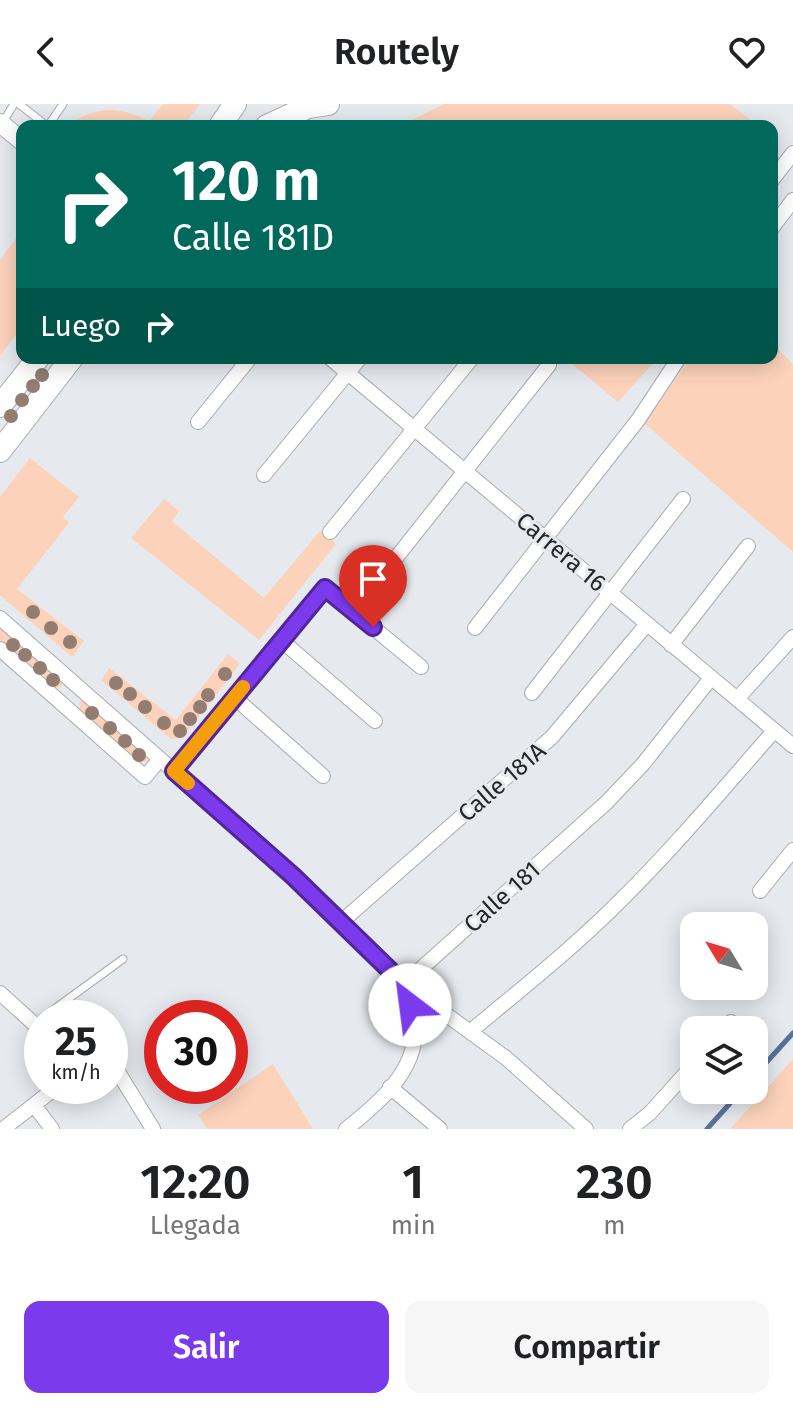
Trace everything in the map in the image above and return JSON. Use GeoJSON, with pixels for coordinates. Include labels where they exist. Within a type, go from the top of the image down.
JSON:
{"type":"FeatureCollection","features":[{"type":"Feature","properties":{"kind":"main road"},"geometry":{"type":"LineString","coordinates":[[280,120],[308,107],[328,104]]}},
{"type":"Feature","properties":{"kind":"main road"},"geometry":{"type":"LineString","coordinates":[[0,406],[33,364]]}},
{"type":"Feature","properties":{"kind":"main road"},"geometry":{"type":"LineString","coordinates":[[0,451],[67,364]]}},
{"type":"Feature","properties":{"kind":"street"},"geometry":{"type":"LineString","coordinates":[[778,172],[793,153]]}},
{"type":"Feature","properties":{"kind":"street"},"geometry":{"type":"LineString","coordinates":[[778,220],[793,200]]}},
{"type":"Feature","properties":{"kind":"street"},"geometry":{"type":"LineString","coordinates":[[198,422],[245,364]]}},
{"type":"Feature","properties":{"kind":"street","name":"Carrera 16"},"geometry":{"type":"LineString","coordinates":[[337,364],[793,746]]}},
{"type":"Feature","properties":{"kind":"street"},"geometry":{"type":"LineString","coordinates":[[264,475],[355,364]]}},
{"type":"Feature","properties":{"kind":"street"},"geometry":{"type":"LineString","coordinates":[[330,532],[467,364]]}},
{"type":"Feature","properties":{"kind":"street"},"geometry":{"type":"LineString","coordinates":[[475,628],[638,420],[675,364]]}},
{"type":"Feature","properties":{"kind":"street"},"geometry":{"type":"LineString","coordinates":[[384,573],[549,365]]}},
{"type":"Feature","properties":{"kind":"street"},"geometry":{"type":"LineString","coordinates":[[532,693],[683,499]]}},
{"type":"Feature","properties":{"kind":"street"},"geometry":{"type":"LineString","coordinates":[[671,645],[748,546]]}},
{"type":"Feature","properties":{"kind":"street"},"geometry":{"type":"LineString","coordinates":[[174,771],[325,588],[421,667]]}},
{"type":"Feature","properties":{"kind":"street"},"geometry":{"type":"LineString","coordinates":[[0,618],[293,876],[404,984],[471,1031],[586,1129]]}},
{"type":"Feature","properties":{"kind":"street","name":"Calle 181A"},"geometry":{"type":"LineString","coordinates":[[340,923],[552,737],[647,624]]}},
{"type":"Feature","properties":{"kind":"street"},"geometry":{"type":"LineString","coordinates":[[737,699],[793,637]]}},
{"type":"Feature","properties":{"kind":"street"},"geometry":{"type":"LineString","coordinates":[[281,640],[375,721]]}},
{"type":"Feature","properties":{"kind":"street"},"geometry":{"type":"LineString","coordinates":[[0,649],[145,777],[160,759]]}},
{"type":"Feature","properties":{"kind":"street","name":"Calle 181"},"geometry":{"type":"LineString","coordinates":[[404,984],[607,802],[643,764],[711,678]]}},
{"type":"Feature","properties":{"kind":"street"},"geometry":{"type":"LineString","coordinates":[[62,703],[77,686]]}},
{"type":"Feature","properties":{"kind":"street"},"geometry":{"type":"LineString","coordinates":[[234,697],[323,776]]}},
{"type":"Feature","properties":{"kind":"street"},"geometry":{"type":"LineString","coordinates":[[471,1031],[579,941],[618,903],[654,867],[774,731]]}},
{"type":"Feature","properties":{"kind":"street"},"geometry":{"type":"LineString","coordinates":[[760,891],[793,850]]}},
{"type":"Feature","properties":{"kind":"street"},"geometry":{"type":"LineString","coordinates":[[346,1129],[404,1071],[413,1049],[416,1025],[404,984]]}},
{"type":"Feature","properties":{"kind":"street"},"geometry":{"type":"LineString","coordinates":[[0,993],[24,1011]]}},
{"type":"Feature","properties":{"kind":"street"},"geometry":{"type":"LineString","coordinates":[[630,1129],[650,1113],[680,1080]]}},
{"type":"Feature","properties":{"kind":"street"},"geometry":{"type":"LineString","coordinates":[[390,1087],[440,1129]]}},
{"type":"Feature","properties":{"kind":"street"},"geometry":{"type":"LineString","coordinates":[[128,1092],[146,1126]]}},
{"type":"Feature","properties":{"kind":"street"},"geometry":{"type":"LineString","coordinates":[[3,1129],[34,1105],[52,1129]]}},
{"type":"Feature","properties":{"kind":"lane"},"geometry":{"type":"LineString","coordinates":[[1,124],[17,104],[39,120]]}},
{"type":"Feature","properties":{"kind":"lane"},"geometry":{"type":"LineString","coordinates":[[70,1000],[123,959]]}},
{"type":"Feature","properties":{"kind":"shaded area"},"geometry":{"type":"Polygon","coordinates":[[[163,104],[200,104],[188,120],[150,120],[163,104]]]}},
{"type":"Feature","properties":{"kind":"shaded area"},"geometry":{"type":"Polygon","coordinates":[[[444,104],[730,104],[750,120],[411,120],[444,104]]]}},
{"type":"Feature","properties":{"kind":"shaded area"},"geometry":{"type":"Polygon","coordinates":[[[107,110],[147,120],[76,120],[107,110]]]}},
{"type":"Feature","properties":{"kind":"shaded area"},"geometry":{"type":"Polygon","coordinates":[[[16,238],[16,335],[0,356],[0,260],[16,238]]]}},
{"type":"Feature","properties":{"kind":"shaded area"},"geometry":{"type":"Polygon","coordinates":[[[778,349],[793,364],[793,552],[644,423],[687,364],[778,364],[778,349]]]}},
{"type":"Feature","properties":{"kind":"shaded area"},"geometry":{"type":"Polygon","coordinates":[[[572,364],[653,364],[618,402],[572,364]]]}},
{"type":"Feature","properties":{"kind":"shaded area"},"geometry":{"type":"Polygon","coordinates":[[[30,458],[79,497],[63,517],[69,523],[17,589],[84,641],[72,657],[0,595],[0,497],[30,458]]]}},
{"type":"Feature","properties":{"kind":"shaded area"},"geometry":{"type":"Polygon","coordinates":[[[164,499],[179,511],[172,521],[264,598],[320,531],[336,544],[259,640],[131,538],[164,499]]]}},
{"type":"Feature","properties":{"kind":"shaded area"},"geometry":{"type":"Polygon","coordinates":[[[0,626],[63,682],[61,687],[55,688],[0,640],[0,626]]]}},
{"type":"Feature","properties":{"kind":"shaded area"},"geometry":{"type":"Polygon","coordinates":[[[228,654],[240,664],[182,738],[171,739],[101,680],[109,668],[176,720],[228,654]]]}},
{"type":"Feature","properties":{"kind":"shaded area"},"geometry":{"type":"Polygon","coordinates":[[[84,701],[147,755],[147,761],[141,763],[80,709],[79,702],[84,701]]]}},
{"type":"Feature","properties":{"kind":"shaded area"},"geometry":{"type":"Polygon","coordinates":[[[793,1059],[793,1129],[730,1129],[752,1104],[768,1104],[768,1087],[793,1059]]]}},
{"type":"Feature","properties":{"kind":"shaded area"},"geometry":{"type":"Polygon","coordinates":[[[273,1064],[313,1129],[207,1129],[198,1115],[214,1104],[248,1104],[248,1081],[273,1064]]]}},
{"type":"Feature","properties":{"kind":"waterway"},"geometry":{"type":"LineString","coordinates":[[768,1061],[793,1033]]}},
{"type":"Feature","properties":{"kind":"waterway"},"geometry":{"type":"LineString","coordinates":[[707,1129],[729,1104]]}},
{"type":"Feature","properties":{"kind":"slow traffic"},"geometry":{"type":"LineString","coordinates":[[188,783],[174,771],[243,687]]}},
{"type":"Feature","properties":{"kind":"route"},"geometry":{"type":"LineString","coordinates":[[373,627],[325,588],[174,771],[293,876],[404,984],[410,1005]]}}]}
